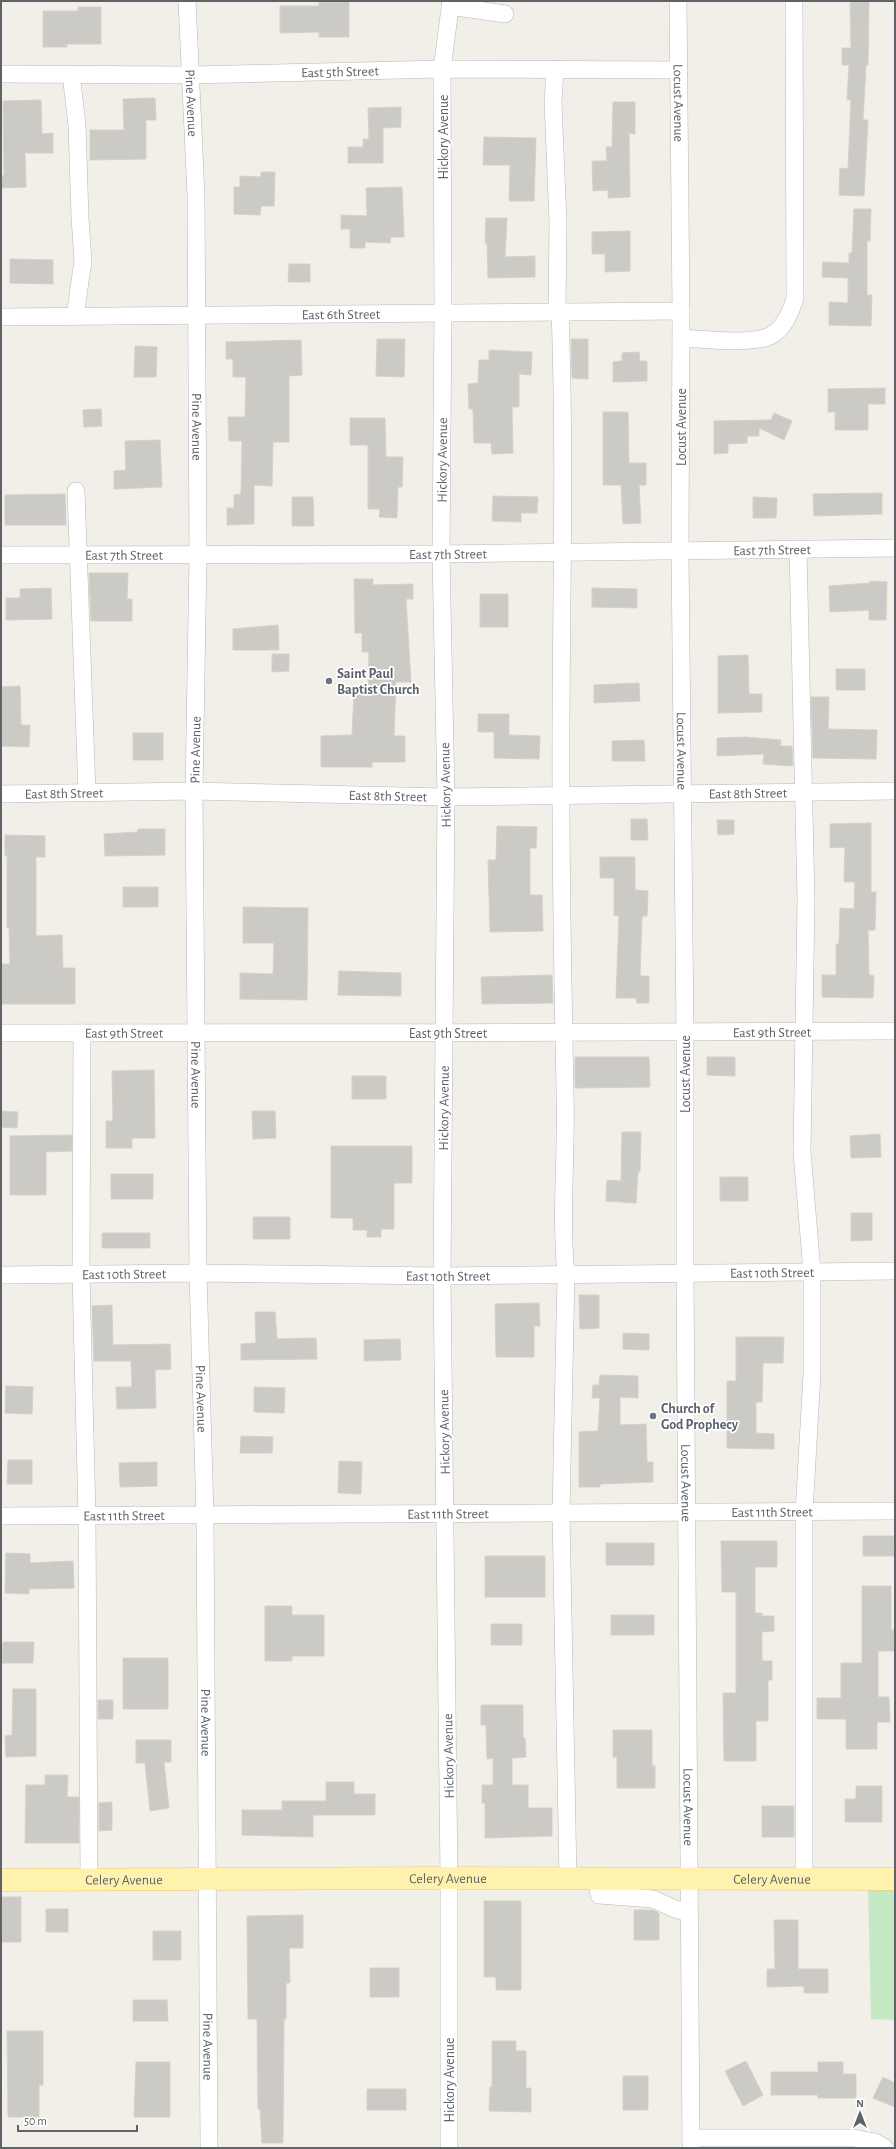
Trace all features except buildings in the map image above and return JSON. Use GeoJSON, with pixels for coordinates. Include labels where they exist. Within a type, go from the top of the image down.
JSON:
{"type":"FeatureCollection","features":[{"type":"Feature","properties":{"kind":"main road","name":"Celery Avenue"},"geometry":{"type":"LineString","coordinates":[[1,1880],[449,1878],[895,1879]]}},
{"type":"Feature","properties":{"kind":"street","name":"Pine Avenue"},"geometry":{"type":"LineString","coordinates":[[187,1],[196,195],[198,556],[194,791],[198,1273],[206,1516],[208,2148]]}},
{"type":"Feature","properties":{"kind":"street","name":"Locust Avenue"},"geometry":{"type":"LineString","coordinates":[[678,1],[681,310],[680,551],[685,1033],[685,1272],[691,2143]]}},
{"type":"Feature","properties":{"kind":"street"},"geometry":{"type":"LineString","coordinates":[[681,338],[755,340],[770,336],[779,330],[790,315],[795,299],[794,1]]}},
{"type":"Feature","properties":{"kind":"street"},"geometry":{"type":"LineString","coordinates":[[450,4],[505,14]]}},
{"type":"Feature","properties":{"kind":"street","name":"Hickory Avenue"},"geometry":{"type":"LineString","coordinates":[[450,4],[442,69],[443,312],[441,554],[446,796],[442,1276],[449,1878],[450,2148]]}},
{"type":"Feature","properties":{"kind":"street","name":"East 5th Street"},"geometry":{"type":"LineString","coordinates":[[1,74],[190,75],[442,69],[679,70]]}},
{"type":"Feature","properties":{"kind":"street"},"geometry":{"type":"LineString","coordinates":[[555,69],[553,102],[558,222],[558,311],[564,513],[562,553],[560,795],[565,1092],[563,1248],[566,1274],[562,1513],[568,1878]]}},
{"type":"Feature","properties":{"kind":"street"},"geometry":{"type":"LineString","coordinates":[[71,74],[77,125],[83,261],[75,316]]}},
{"type":"Feature","properties":{"kind":"street","name":"East 6th Street"},"geometry":{"type":"LineString","coordinates":[[1,317],[681,310]]}},
{"type":"Feature","properties":{"kind":"street"},"geometry":{"type":"LineString","coordinates":[[76,491],[87,793]]}},
{"type":"Feature","properties":{"kind":"street","name":"East 7th Street"},"geometry":{"type":"LineString","coordinates":[[1,555],[198,556],[895,548]]}},
{"type":"Feature","properties":{"kind":"street"},"geometry":{"type":"LineString","coordinates":[[798,549],[806,900],[802,1152],[812,1272],[812,1374],[804,1512],[804,1879]]}},
{"type":"Feature","properties":{"kind":"street","name":"East 8th Street"},"geometry":{"type":"LineString","coordinates":[[1,794],[194,791],[446,796],[895,791]]}},
{"type":"Feature","properties":{"kind":"street","name":"East 9th Street"},"geometry":{"type":"LineString","coordinates":[[1,1033],[444,1031],[685,1033],[895,1031]]}},
{"type":"Feature","properties":{"kind":"street"},"geometry":{"type":"LineString","coordinates":[[82,1033],[81,1274],[86,1516],[89,1880]]}},
{"type":"Feature","properties":{"kind":"street","name":"East 10th Street"},"geometry":{"type":"LineString","coordinates":[[1,1275],[198,1273],[442,1276],[685,1272],[895,1271]]}},
{"type":"Feature","properties":{"kind":"street","name":"East 11th Street"},"geometry":{"type":"LineString","coordinates":[[1,1516],[895,1511]]}},
{"type":"Feature","properties":{"kind":"street"},"geometry":{"type":"LineString","coordinates":[[597,1878],[599,1895],[653,1899],[675,1909],[689,1913]]}},
{"type":"Feature","properties":{"kind":"street"},"geometry":{"type":"LineString","coordinates":[[691,2143],[854,2138],[875,2142],[885,2148]]}},
{"type":"Feature","properties":{"kind":"green space"},"geometry":{"type":"Polygon","coordinates":[[[868,1888],[895,1888],[895,2020],[871,2019],[868,1888]]]}},
{"type":"Feature","properties":{"kind":"place","name":"Saint Paul Baptist Church"},"geometry":{"type":"Point","coordinates":[329,681]}},
{"type":"Feature","properties":{"kind":"place","name":"Church of God Prophecy"},"geometry":{"type":"Point","coordinates":[653,1416]}}]}
